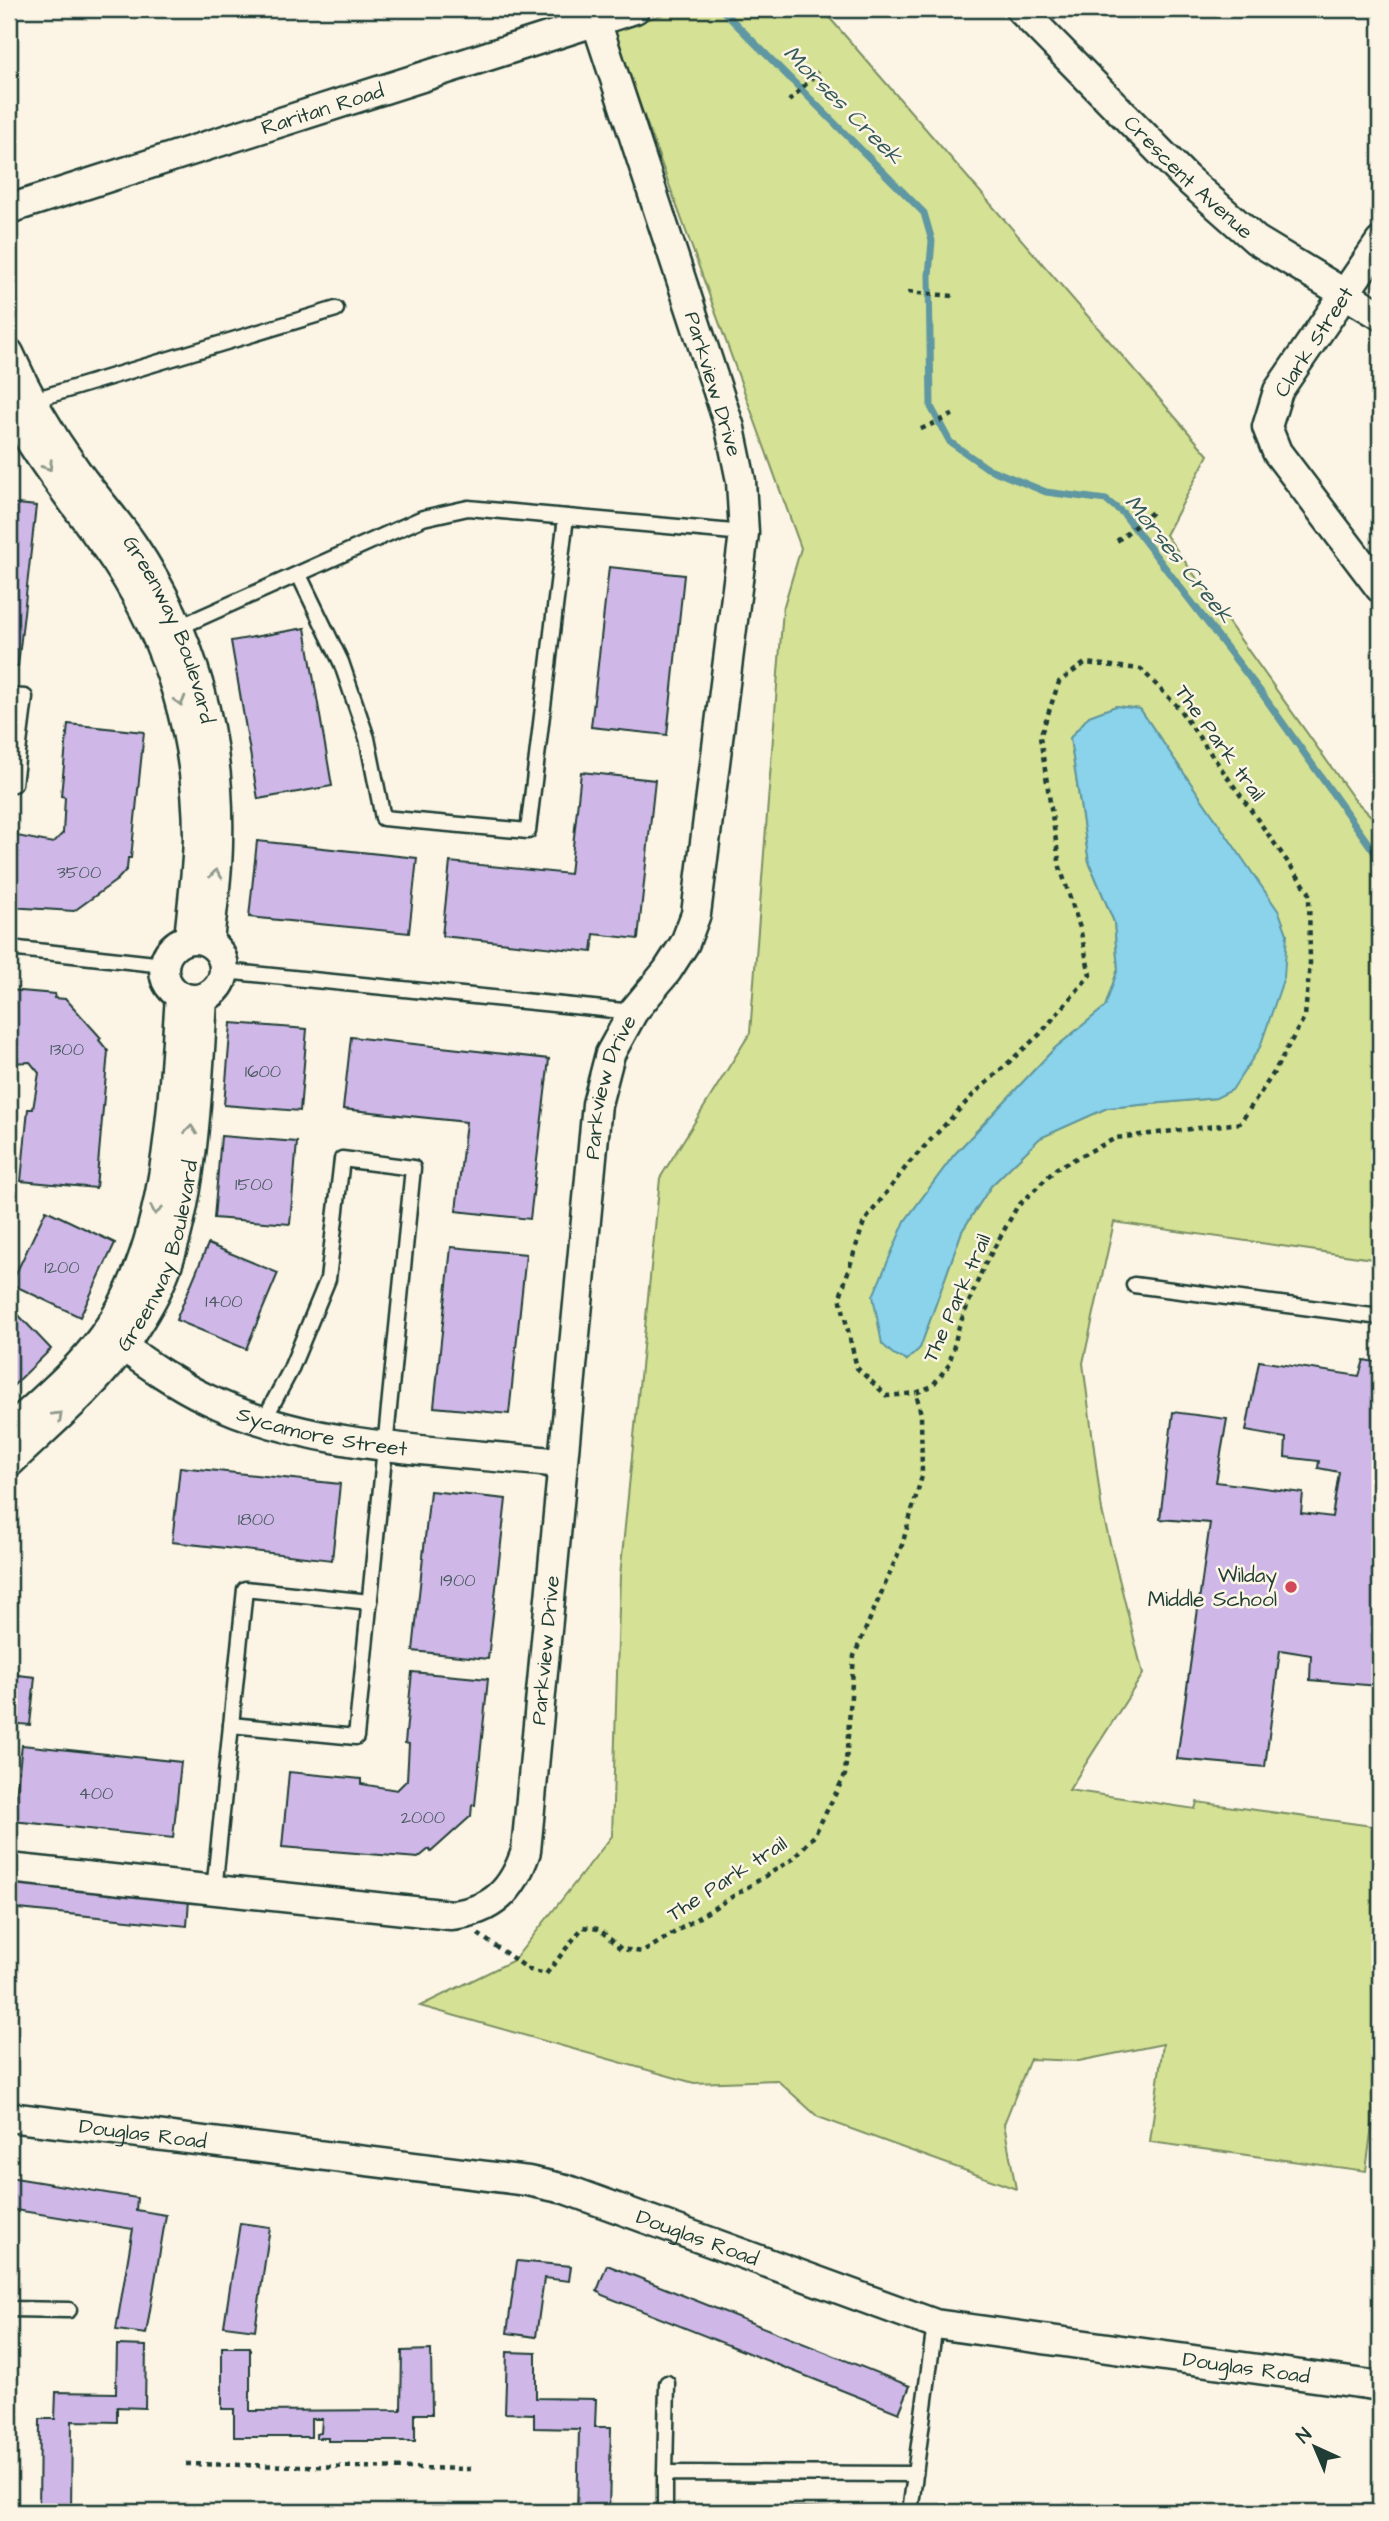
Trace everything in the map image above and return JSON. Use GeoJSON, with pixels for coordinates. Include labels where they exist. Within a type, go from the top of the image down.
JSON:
{"type":"FeatureCollection","features":[{"type":"Feature","properties":{"kind":"street","name":"Raritan Road"},"geometry":{"type":"LineString","coordinates":[[9,209],[635,9]]}},
{"type":"Feature","properties":{"kind":"street","name":"Crescent Avenue"},"geometry":{"type":"LineString","coordinates":[[1020,9],[1186,178],[1256,240],[1380,315]]}},
{"type":"Feature","properties":{"kind":"street","name":"Parkview Drive"},"geometry":{"type":"LineString","coordinates":[[214,1891],[451,1915],[476,1913],[496,1900],[517,1876],[526,1851],[597,1104],[610,1054],[633,1012],[667,971],[685,943],[696,914],[744,533],[741,481],[730,428],[596,21]]}},
{"type":"Feature","properties":{"kind":"street","name":"Clark Street"},"geometry":{"type":"LineString","coordinates":[[1380,242],[1278,391],[1267,427],[1277,452],[1380,588]]}},
{"type":"Feature","properties":{"kind":"street","name":"Greenway Boulevard"},"geometry":{"type":"LineString","coordinates":[[9,353],[15,405],[51,473],[168,632],[206,707],[216,767],[218,842],[199,941]]}},
{"type":"Feature","properties":{"kind":"street"},"geometry":{"type":"LineString","coordinates":[[199,941],[222,957],[224,971],[219,986],[192,997],[167,983],[164,965],[172,948],[199,941]]}},
{"type":"Feature","properties":{"kind":"street","name":"Greenway Boulevard"},"geometry":{"type":"LineString","coordinates":[[9,1463],[104,1370],[114,1340],[161,1283],[175,1242],[185,1191],[192,997]]}},
{"type":"Feature","properties":{"kind":"street","name":"Greenway Boulevard"},"geometry":{"type":"LineString","coordinates":[[9,1431],[89,1354],[114,1340]]}},
{"type":"Feature","properties":{"kind":"street","name":"Sycamore Street"},"geometry":{"type":"LineString","coordinates":[[114,1340],[205,1399],[264,1420],[321,1434],[387,1444],[562,1464]]}},
{"type":"Feature","properties":{"kind":"street"},"geometry":{"type":"LineString","coordinates":[[9,1867],[214,1891]]}},
{"type":"Feature","properties":{"kind":"street","name":"Douglas Road"},"geometry":{"type":"LineString","coordinates":[[9,2117],[528,2181],[565,2189],[935,2324],[1380,2386]]}},
{"type":"Feature","properties":{"kind":"lane"},"geometry":{"type":"LineString","coordinates":[[15,405],[336,309]]}},
{"type":"Feature","properties":{"kind":"lane"},"geometry":{"type":"LineString","coordinates":[[168,632],[299,576],[423,518],[468,508],[744,533]]}},
{"type":"Feature","properties":{"kind":"lane"},"geometry":{"type":"LineString","coordinates":[[299,576],[341,662],[368,738],[383,818],[528,831],[566,517]]}},
{"type":"Feature","properties":{"kind":"lane"},"geometry":{"type":"LineString","coordinates":[[9,696],[24,697],[14,784],[9,783]]}},
{"type":"Feature","properties":{"kind":"lane"},"geometry":{"type":"LineString","coordinates":[[9,948],[164,965]]}},
{"type":"Feature","properties":{"kind":"lane"},"geometry":{"type":"LineString","coordinates":[[224,971],[633,1012]]}},
{"type":"Feature","properties":{"kind":"lane"},"geometry":{"type":"LineString","coordinates":[[231,1725],[356,1737],[413,1168],[342,1159],[328,1279],[290,1371],[264,1420]]}},
{"type":"Feature","properties":{"kind":"lane"},"geometry":{"type":"LineString","coordinates":[[1134,1285],[1380,1317]]}},
{"type":"Feature","properties":{"kind":"lane"},"geometry":{"type":"LineString","coordinates":[[214,1891],[246,1590],[370,1602]]}},
{"type":"Feature","properties":{"kind":"lane"},"geometry":{"type":"LineString","coordinates":[[9,2309],[69,2310]]}},
{"type":"Feature","properties":{"kind":"lane"},"geometry":{"type":"LineString","coordinates":[[910,2512],[935,2324]]}},
{"type":"Feature","properties":{"kind":"lane"},"geometry":{"type":"LineString","coordinates":[[665,2512],[667,2383]]}},
{"type":"Feature","properties":{"kind":"lane"},"geometry":{"type":"LineString","coordinates":[[665,2473],[915,2474]]}},
{"type":"Feature","properties":{"kind":"path"},"geometry":{"type":"LineString","coordinates":[[789,101],[818,72]]}},
{"type":"Feature","properties":{"kind":"path"},"geometry":{"type":"LineString","coordinates":[[908,292],[953,296]]}},
{"type":"Feature","properties":{"kind":"path"},"geometry":{"type":"LineString","coordinates":[[921,429],[957,413]]}},
{"type":"Feature","properties":{"kind":"path"},"geometry":{"type":"LineString","coordinates":[[1117,541],[1155,510]]}},
{"type":"Feature","properties":{"kind":"path","name":"The Park trail"},"geometry":{"type":"LineString","coordinates":[[1085,663],[1141,669],[1177,706],[1309,892],[1310,963],[1305,1017],[1273,1074],[1240,1123],[1116,1138],[1057,1168],[1037,1187],[1017,1207],[984,1266],[959,1326],[949,1365],[932,1386],[916,1393],[887,1396],[858,1368],[840,1297],[844,1284],[864,1223],[909,1163],[973,1095],[1040,1034],[1090,975],[1080,928],[1060,867],[1040,737],[1059,682],[1085,663]]}},
{"type":"Feature","properties":{"kind":"path","name":"The Park trail"},"geometry":{"type":"LineString","coordinates":[[451,1915],[530,1970],[546,1975],[583,1927],[599,1929],[621,1949],[643,1952],[793,1859],[814,1836],[845,1775],[854,1656],[902,1545],[922,1476],[920,1414],[916,1393]]}},
{"type":"Feature","properties":{"kind":"path"},"geometry":{"type":"LineString","coordinates":[[186,2464],[473,2469]]}},
{"type":"Feature","properties":{"kind":"green space"},"geometry":{"type":"Polygon","coordinates":[[[681,9],[836,9],[828,16],[1208,455],[1166,535],[1354,799],[1380,825],[1380,1260],[1114,1222],[1083,1363],[1102,1511],[1143,1674],[1069,1790],[1195,1809],[1197,1802],[1380,1827],[1380,2065],[1366,2171],[1150,2142],[1163,2044],[1079,2061],[1030,2059],[1004,2124],[1016,2189],[818,2117],[777,2080],[694,2083],[420,2006],[514,1960],[612,1836],[620,1576],[660,1178],[750,1033],[783,609],[801,548],[613,30],[681,9]],[[1116,706],[1089,716],[1070,738],[1089,862],[1114,922],[1118,969],[1105,1007],[1055,1048],[954,1155],[905,1221],[907,1360],[920,1348],[962,1231],[991,1186],[1040,1138],[1107,1108],[1216,1098],[1287,934],[1279,913],[1140,709],[1116,706]]]}},
{"type":"Feature","properties":{"kind":"water"},"geometry":{"type":"Polygon","coordinates":[[[1116,706],[1140,709],[1279,912],[1287,934],[1284,977],[1260,1047],[1232,1090],[1216,1098],[1107,1108],[1040,1138],[991,1186],[962,1231],[920,1348],[907,1360],[893,1354],[882,1344],[873,1296],[905,1221],[954,1155],[1055,1048],[1105,1007],[1118,969],[1114,922],[1089,862],[1070,738],[1089,716],[1116,706]]]}},
{"type":"Feature","properties":{"kind":"building"},"geometry":{"type":"Polygon","coordinates":[[[9,503],[36,506],[18,666],[9,665],[9,503]]]}},
{"type":"Feature","properties":{"kind":"building"},"geometry":{"type":"Polygon","coordinates":[[[609,567],[684,575],[667,735],[591,727],[609,567]]]}},
{"type":"Feature","properties":{"kind":"building"},"geometry":{"type":"Polygon","coordinates":[[[305,628],[332,786],[258,799],[231,641],[305,628]]]}},
{"type":"Feature","properties":{"kind":"building"},"geometry":{"type":"Polygon","coordinates":[[[68,724],[144,732],[131,858],[128,858],[127,869],[117,880],[74,911],[9,907],[9,831],[17,832],[17,836],[53,843],[63,833],[65,797],[61,796],[68,724]]]}},
{"type":"Feature","properties":{"kind":"building"},"geometry":{"type":"Polygon","coordinates":[[[581,772],[655,780],[638,939],[594,934],[592,952],[442,936],[450,862],[570,874],[581,772]]]}},
{"type":"Feature","properties":{"kind":"building"},"geometry":{"type":"Polygon","coordinates":[[[257,841],[417,858],[409,933],[249,917],[257,841]]]}},
{"type":"Feature","properties":{"kind":"building"},"geometry":{"type":"Polygon","coordinates":[[[9,990],[55,994],[54,998],[66,999],[101,1038],[99,1040],[108,1051],[96,1188],[21,1181],[28,1109],[33,1109],[39,1073],[30,1062],[9,1063],[9,990]]]}},
{"type":"Feature","properties":{"kind":"building"},"geometry":{"type":"Polygon","coordinates":[[[231,1023],[307,1029],[300,1111],[224,1105],[231,1023]]]}},
{"type":"Feature","properties":{"kind":"building"},"geometry":{"type":"Polygon","coordinates":[[[351,1037],[549,1059],[530,1219],[456,1211],[466,1122],[343,1109],[351,1037]]]}},
{"type":"Feature","properties":{"kind":"building"},"geometry":{"type":"Polygon","coordinates":[[[221,1136],[297,1142],[290,1224],[214,1218],[221,1136]]]}},
{"type":"Feature","properties":{"kind":"building"},"geometry":{"type":"Polygon","coordinates":[[[46,1210],[115,1243],[80,1317],[11,1284],[46,1210]]]}},
{"type":"Feature","properties":{"kind":"building"},"geometry":{"type":"Polygon","coordinates":[[[208,1244],[278,1273],[246,1349],[176,1320],[208,1244]]]}},
{"type":"Feature","properties":{"kind":"building"},"geometry":{"type":"Polygon","coordinates":[[[451,1247],[526,1254],[509,1414],[434,1407],[451,1247]]]}},
{"type":"Feature","properties":{"kind":"building"},"geometry":{"type":"Polygon","coordinates":[[[9,1305],[51,1349],[9,1390],[9,1305]]]}},
{"type":"Feature","properties":{"kind":"building","name":"Wilday Middle School"},"geometry":{"type":"Polygon","coordinates":[[[1364,1360],[1380,1363],[1380,1656],[1377,1686],[1310,1680],[1311,1655],[1280,1650],[1265,1767],[1177,1759],[1210,1523],[1160,1519],[1173,1412],[1227,1419],[1216,1482],[1303,1493],[1301,1513],[1332,1517],[1339,1472],[1318,1468],[1319,1461],[1285,1457],[1286,1438],[1246,1431],[1259,1361],[1359,1376],[1364,1360]]]}},
{"type":"Feature","properties":{"kind":"building"},"geometry":{"type":"Polygon","coordinates":[[[180,1467],[340,1484],[332,1560],[172,1542],[180,1467]]]}},
{"type":"Feature","properties":{"kind":"building"},"geometry":{"type":"Polygon","coordinates":[[[430,1491],[506,1499],[488,1659],[413,1651],[430,1491]]]}},
{"type":"Feature","properties":{"kind":"building"},"geometry":{"type":"Polygon","coordinates":[[[412,1672],[488,1679],[475,1805],[472,1805],[471,1816],[431,1852],[429,1849],[418,1858],[282,1847],[289,1772],[361,1779],[361,1784],[397,1790],[407,1780],[409,1744],[405,1743],[412,1672]]]}},
{"type":"Feature","properties":{"kind":"building"},"geometry":{"type":"Polygon","coordinates":[[[9,1674],[35,1677],[30,1725],[9,1723],[9,1674]]]}},
{"type":"Feature","properties":{"kind":"building"},"geometry":{"type":"Polygon","coordinates":[[[22,1745],[181,1762],[173,1838],[13,1821],[22,1745]]]}},
{"type":"Feature","properties":{"kind":"building"},"geometry":{"type":"Polygon","coordinates":[[[9,1882],[189,1900],[187,1926],[9,1908],[9,1882]]]}},
{"type":"Feature","properties":{"kind":"building"},"geometry":{"type":"Polygon","coordinates":[[[9,2177],[137,2198],[136,2210],[166,2215],[146,2334],[116,2330],[133,2229],[9,2209],[9,2177]]]}},
{"type":"Feature","properties":{"kind":"building"},"geometry":{"type":"Polygon","coordinates":[[[240,2223],[270,2227],[255,2330],[224,2326],[240,2223]]]}},
{"type":"Feature","properties":{"kind":"building"},"geometry":{"type":"Polygon","coordinates":[[[517,2261],[571,2266],[569,2281],[544,2278],[536,2337],[507,2333],[517,2261]]]}},
{"type":"Feature","properties":{"kind":"building"},"geometry":{"type":"Polygon","coordinates":[[[607,2265],[910,2386],[899,2413],[602,2295],[597,2291],[607,2265]]]}},
{"type":"Feature","properties":{"kind":"building"},"geometry":{"type":"Polygon","coordinates":[[[117,2345],[146,2346],[145,2408],[117,2407],[117,2422],[72,2421],[71,2512],[39,2512],[40,2419],[55,2419],[56,2392],[116,2393],[117,2345]]]}},
{"type":"Feature","properties":{"kind":"building"},"geometry":{"type":"Polygon","coordinates":[[[222,2347],[250,2347],[250,2411],[401,2410],[402,2351],[431,2350],[432,2414],[415,2414],[415,2441],[328,2441],[328,2438],[316,2438],[316,2434],[321,2433],[322,2419],[311,2419],[311,2437],[234,2437],[234,2409],[222,2409],[222,2347]]]}},
{"type":"Feature","properties":{"kind":"building"},"geometry":{"type":"Polygon","coordinates":[[[507,2352],[536,2353],[536,2398],[596,2399],[595,2427],[611,2427],[609,2512],[577,2512],[579,2429],[534,2428],[534,2414],[505,2413],[507,2352]]]}},
{"type":"Feature","properties":{"kind":"building"},"geometry":{"type":"Polygon","coordinates":[[[745,2505],[879,2510],[879,2512],[744,2512],[745,2505]]]}},
{"type":"Feature","properties":{"kind":"waterway","name":"Morses Creek"},"geometry":{"type":"LineString","coordinates":[[723,11],[924,213],[932,241],[929,275],[931,407],[950,442],[987,468],[1046,492],[1106,500],[1123,513],[1263,695],[1380,860]]}},
{"type":"Feature","properties":{"kind":"place","name":"Wilday Middle School"},"geometry":{"type":"Point","coordinates":[1291,1587]}}]}
